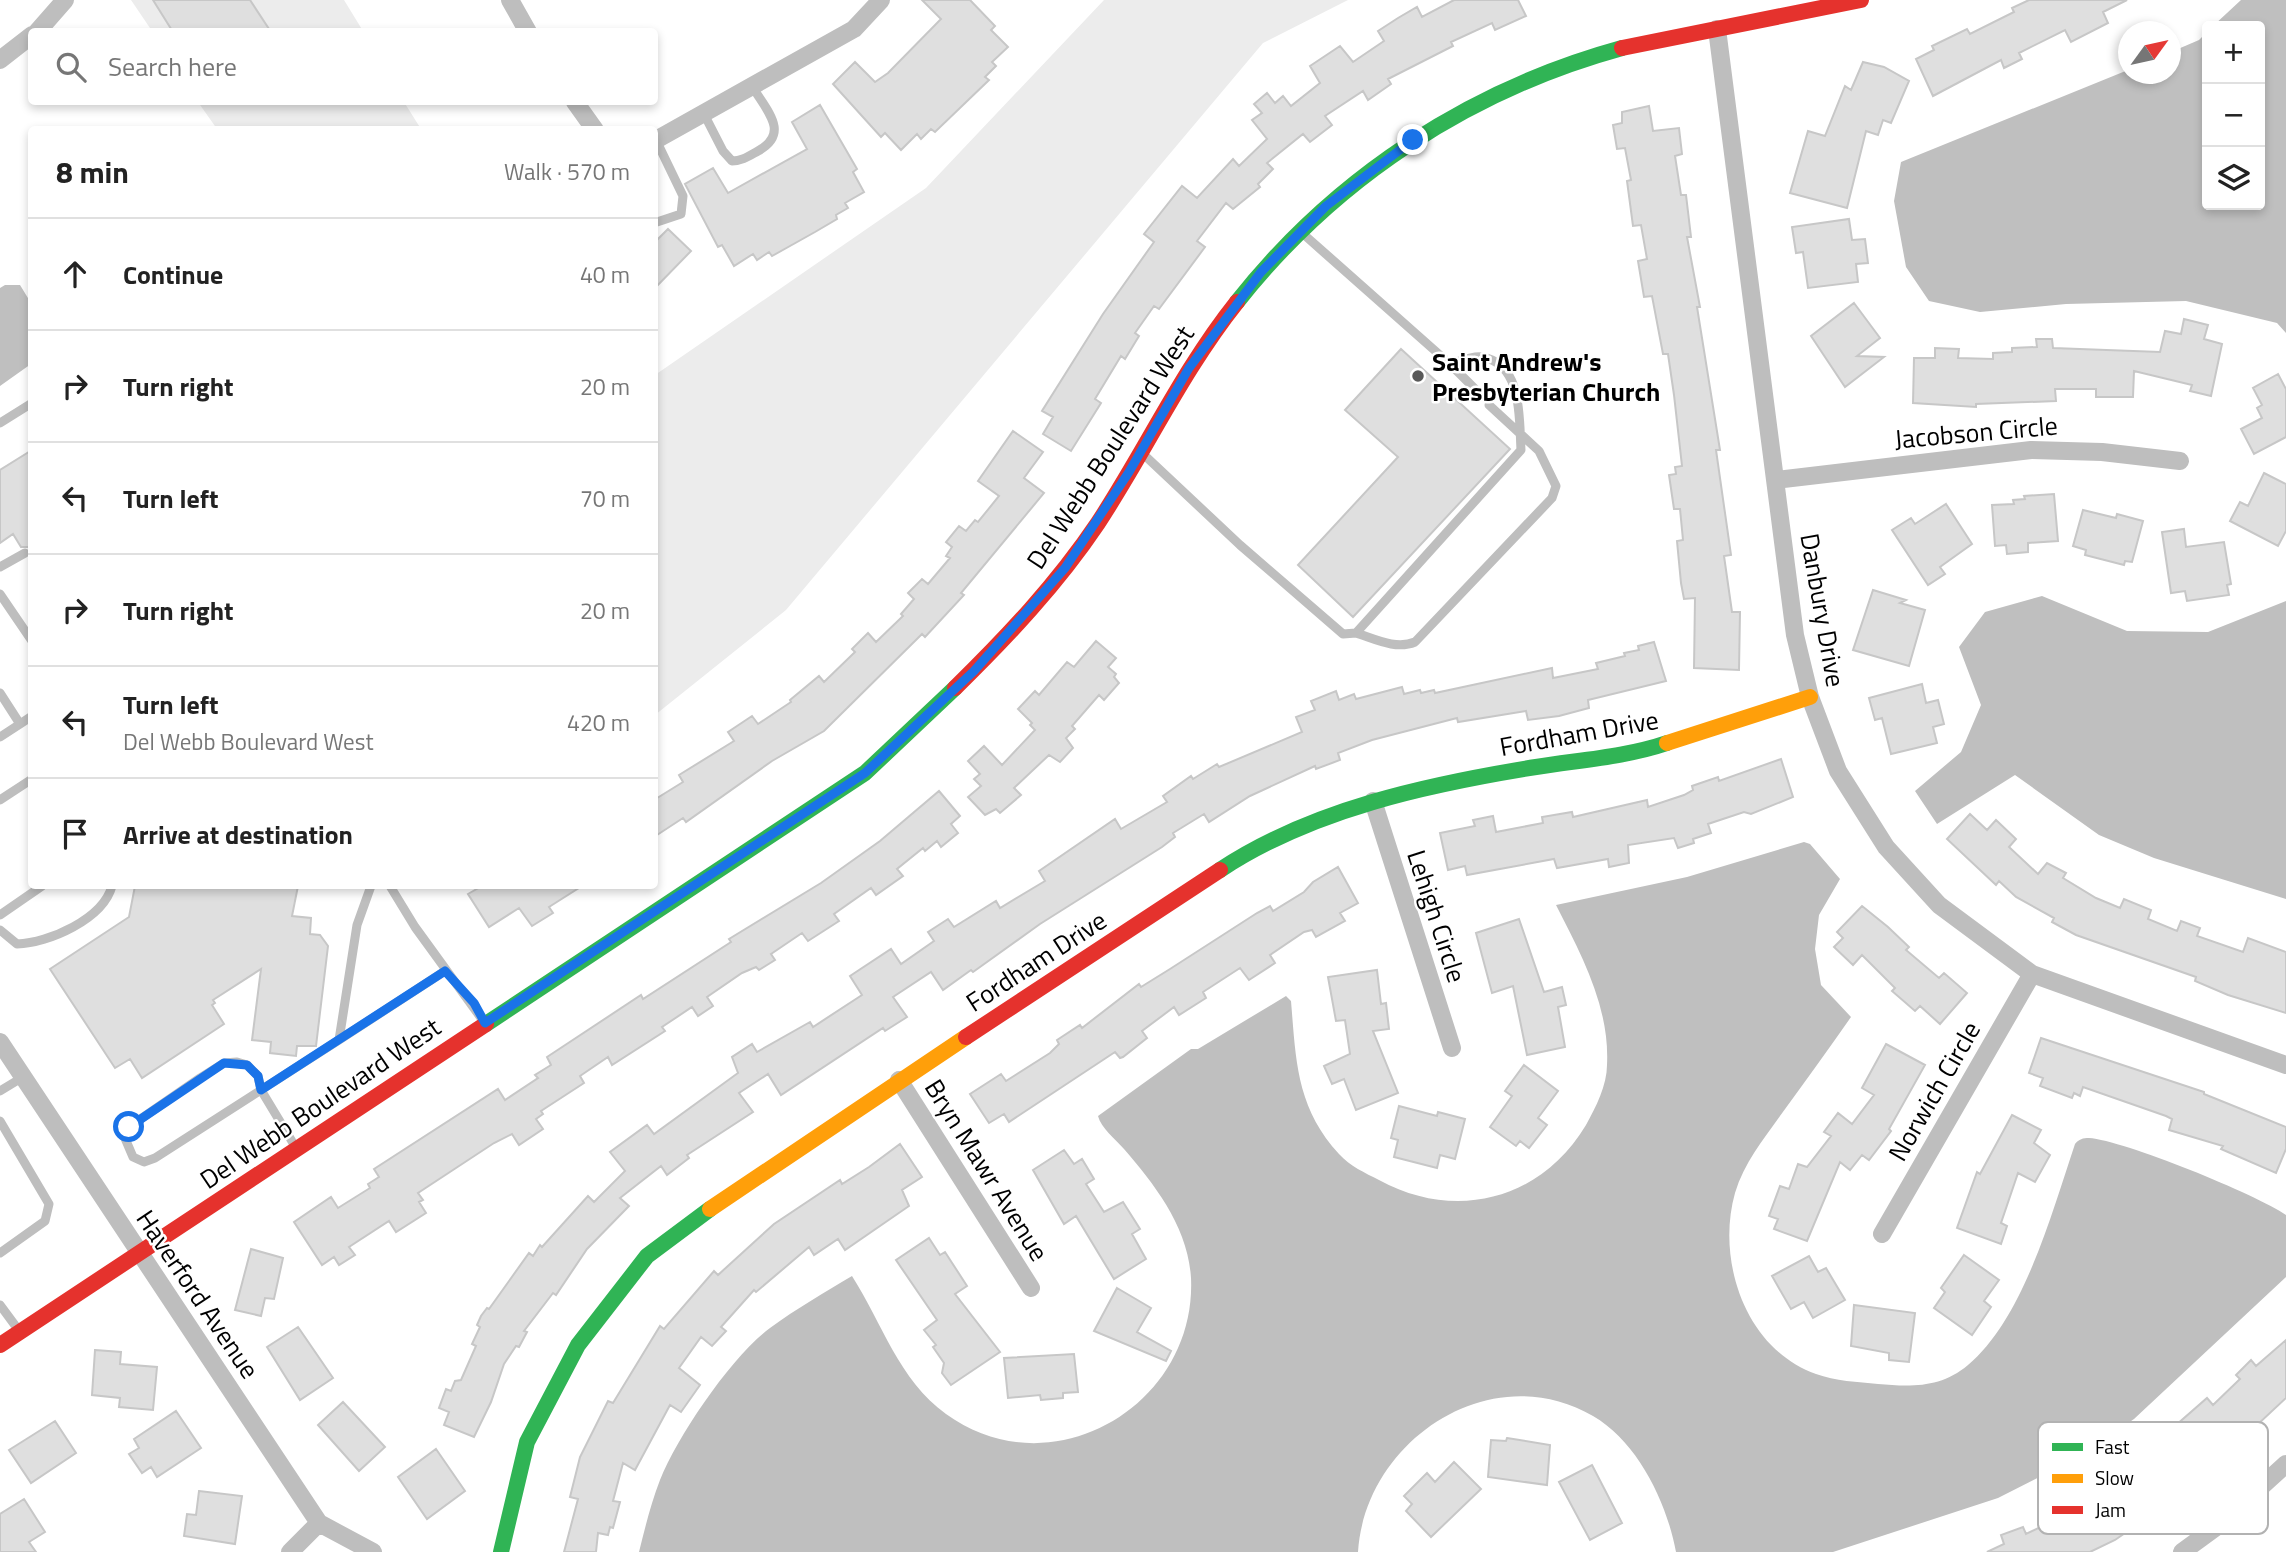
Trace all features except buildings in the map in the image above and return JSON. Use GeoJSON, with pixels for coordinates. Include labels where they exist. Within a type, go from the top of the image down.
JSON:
{"type":"FeatureCollection","features":[{"type":"Feature","properties":{"kind":"street"},"geometry":{"type":"LineString","coordinates":[[40,28],[65,0]]}},
{"type":"Feature","properties":{"kind":"street"},"geometry":{"type":"LineString","coordinates":[[510,0],[526,28]]}},
{"type":"Feature","properties":{"kind":"street"},"geometry":{"type":"LineString","coordinates":[[658,139],[854,29],[881,0]]}},
{"type":"Feature","properties":{"kind":"street","name":"Del Webb Boulevard West"},"geometry":{"type":"LineString","coordinates":[[0,1345],[865,773],[974,671],[1065,568],[1141,452],[1205,343],[1261,272],[1299,231],[1350,186],[1405,146],[1501,92],[1589,57],[1659,39],[1782,19],[1861,0]]}},
{"type":"Feature","properties":{"kind":"street","name":"Danbury Drive"},"geometry":{"type":"LineString","coordinates":[[1717,29],[1795,635],[1810,697],[1838,771],[1886,847],[1939,905],[2032,974],[2286,1065]]}},
{"type":"Feature","properties":{"kind":"street"},"geometry":{"type":"LineString","coordinates":[[0,60],[28,39]]}},
{"type":"Feature","properties":{"kind":"street"},"geometry":{"type":"LineString","coordinates":[[578,105],[592,126]]}},
{"type":"Feature","properties":{"kind":"street","name":"Jacobson Circle"},"geometry":{"type":"LineString","coordinates":[[1776,480],[2031,450],[2090,451],[2180,461]]}},
{"type":"Feature","properties":{"kind":"street","name":"Fordham Drive"},"geometry":{"type":"LineString","coordinates":[[501,1552],[527,1442],[578,1345],[648,1256],[735,1190],[1250,850],[1373,801],[1455,780],[1656,747],[1810,697]]}},
{"type":"Feature","properties":{"kind":"street","name":"Lehigh Circle"},"geometry":{"type":"LineString","coordinates":[[1373,801],[1452,1048]]}},
{"type":"Feature","properties":{"kind":"street","name":"Norwich Circle"},"geometry":{"type":"LineString","coordinates":[[1882,1234],[2032,974]]}},
{"type":"Feature","properties":{"kind":"street","name":"Haverford Avenue"},"geometry":{"type":"LineString","coordinates":[[0,1042],[319,1523],[373,1552]]}},
{"type":"Feature","properties":{"kind":"street","name":"Bryn Mawr Avenue"},"geometry":{"type":"LineString","coordinates":[[899,1080],[1031,1289]]}},
{"type":"Feature","properties":{"kind":"street"},"geometry":{"type":"LineString","coordinates":[[2268,1480],[2286,1464]]}},
{"type":"Feature","properties":{"kind":"street"},"geometry":{"type":"LineString","coordinates":[[290,1552],[319,1523]]}},
{"type":"Feature","properties":{"kind":"street"},"geometry":{"type":"LineString","coordinates":[[2182,1552],[2207,1534]]}},
{"type":"Feature","properties":{"kind":"lane"},"geometry":{"type":"LineString","coordinates":[[704,114],[723,151],[732,161],[770,145],[775,126],[752,86]]}},
{"type":"Feature","properties":{"kind":"lane"},"geometry":{"type":"LineString","coordinates":[[658,147],[683,196],[681,214],[658,222]]}},
{"type":"Feature","properties":{"kind":"lane"},"geometry":{"type":"LineString","coordinates":[[1299,231],[1475,389]]}},
{"type":"Feature","properties":{"kind":"lane"},"geometry":{"type":"LineString","coordinates":[[1356,633],[1521,450],[1517,390],[1509,374],[1498,363],[1480,356],[1450,364]]}},
{"type":"Feature","properties":{"kind":"lane"},"geometry":{"type":"LineString","coordinates":[[1141,452],[1240,545],[1343,635],[1356,633],[1392,645],[1406,646],[1415,642],[1552,498],[1556,486],[1539,451],[1489,405]]}},
{"type":"Feature","properties":{"kind":"lane"},"geometry":{"type":"LineString","coordinates":[[0,423],[28,406]]}},
{"type":"Feature","properties":{"kind":"lane"},"geometry":{"type":"LineString","coordinates":[[0,567],[24,553]]}},
{"type":"Feature","properties":{"kind":"lane"},"geometry":{"type":"LineString","coordinates":[[0,594],[28,635]]}},
{"type":"Feature","properties":{"kind":"lane"},"geometry":{"type":"LineString","coordinates":[[0,693],[20,723]]}},
{"type":"Feature","properties":{"kind":"lane"},"geometry":{"type":"LineString","coordinates":[[0,737],[28,718]]}},
{"type":"Feature","properties":{"kind":"lane"},"geometry":{"type":"LineString","coordinates":[[0,800],[28,782]]}},
{"type":"Feature","properties":{"kind":"lane"},"geometry":{"type":"LineString","coordinates":[[1,913],[37,889]]}},
{"type":"Feature","properties":{"kind":"lane"},"geometry":{"type":"LineString","coordinates":[[0,930],[17,944],[34,944],[96,911],[109,897],[111,889]]}},
{"type":"Feature","properties":{"kind":"lane"},"geometry":{"type":"LineString","coordinates":[[339,1040],[357,925],[370,889]]}},
{"type":"Feature","properties":{"kind":"lane"},"geometry":{"type":"LineString","coordinates":[[392,889],[445,971],[474,1003],[485,1023]]}},
{"type":"Feature","properties":{"kind":"lane"},"geometry":{"type":"LineString","coordinates":[[296,1148],[261,1090],[258,1076],[247,1065],[224,1063],[129,1127],[124,1136],[126,1146],[133,1157],[144,1162],[155,1158],[261,1090],[339,1040],[445,971]]}},
{"type":"Feature","properties":{"kind":"lane"},"geometry":{"type":"LineString","coordinates":[[0,1091],[23,1077]]}},
{"type":"Feature","properties":{"kind":"lane"},"geometry":{"type":"LineString","coordinates":[[0,1121],[49,1204],[45,1221],[0,1253]]}},
{"type":"Feature","properties":{"kind":"lane"},"geometry":{"type":"LineString","coordinates":[[0,1305],[20,1332]]}},
{"type":"Feature","properties":{"kind":"shaded area"},"geometry":{"type":"Polygon","coordinates":[[[131,0],[344,0],[361,28],[150,28],[131,0]]]}},
{"type":"Feature","properties":{"kind":"shaded area"},"geometry":{"type":"Polygon","coordinates":[[[1104,0],[1348,0],[1263,43],[786,610],[658,713],[658,373],[926,188],[1104,0]]]}},
{"type":"Feature","properties":{"kind":"shaded area"},"geometry":{"type":"Polygon","coordinates":[[[2241,0],[2286,0],[2286,333],[2277,323],[2186,301],[2066,304],[1980,312],[1929,301],[1906,267],[1894,201],[1901,162],[2118,74],[2118,84],[2181,84],[2181,48],[2202,37],[2202,210],[2265,210],[2265,21],[2218,21],[2241,0]]]}},
{"type":"Feature","properties":{"kind":"shaded area"},"geometry":{"type":"Polygon","coordinates":[[[200,105],[406,105],[419,126],[215,126],[200,105]]]}},
{"type":"Feature","properties":{"kind":"shaded area"},"geometry":{"type":"Polygon","coordinates":[[[5,285],[20,285],[28,298],[28,366],[0,386],[0,288],[5,285]]]}},
{"type":"Feature","properties":{"kind":"shaded area"},"geometry":{"type":"Polygon","coordinates":[[[2042,596],[2127,631],[2208,632],[2286,601],[2286,899],[2154,858],[2099,835],[2015,775],[1937,824],[1915,791],[1961,752],[1981,705],[1959,647],[1985,612],[2042,596]]]}},
{"type":"Feature","properties":{"kind":"shaded area"},"geometry":{"type":"Polygon","coordinates":[[[1804,842],[1810,844],[1840,879],[1819,915],[1815,949],[1821,985],[1851,1017],[1749,1162],[1735,1193],[1730,1219],[1734,1273],[1742,1299],[1754,1323],[1771,1345],[1791,1362],[1831,1378],[1902,1386],[1936,1382],[1958,1373],[1988,1345],[2020,1292],[2046,1231],[2075,1144],[2083,1139],[2106,1141],[2159,1158],[2248,1195],[2286,1215],[2286,1277],[2130,1422],[2038,1422],[2038,1478],[1998,1498],[1833,1552],[1676,1552],[1658,1494],[1624,1441],[1593,1416],[1554,1400],[1514,1396],[1475,1403],[1440,1420],[1408,1444],[1383,1475],[1366,1512],[1358,1552],[639,1552],[654,1498],[668,1462],[679,1441],[723,1377],[739,1357],[770,1328],[852,1276],[893,1350],[916,1385],[946,1414],[987,1435],[1030,1443],[1072,1438],[1110,1422],[1144,1397],[1170,1364],[1187,1323],[1191,1278],[1189,1259],[1177,1224],[1158,1192],[1105,1129],[1098,1116],[1191,1049],[1198,1049],[1286,996],[1291,1001],[1297,1063],[1306,1100],[1325,1136],[1339,1154],[1358,1169],[1408,1193],[1438,1200],[1466,1201],[1495,1196],[1521,1186],[1546,1171],[1567,1151],[1586,1125],[1594,1111],[1607,1073],[1607,1043],[1599,1002],[1584,962],[1556,905],[1687,877],[1804,842]]]}},
{"type":"Feature","properties":{"kind":"traffic: fast"},"geometry":{"type":"LineString","coordinates":[[1237,302],[1275,257],[1317,216],[1362,178],[1409,144],[1459,114],[1511,88],[1622,48]]}},
{"type":"Feature","properties":{"kind":"traffic: fast"},"geometry":{"type":"LineString","coordinates":[[486,1024],[865,773],[955,688]]}},
{"type":"Feature","properties":{"kind":"traffic: fast"},"geometry":{"type":"LineString","coordinates":[[1220,870],[1293,831],[1373,802],[1455,782],[1619,755],[1667,743]]}},
{"type":"Feature","properties":{"kind":"traffic: fast"},"geometry":{"type":"LineString","coordinates":[[501,1552],[527,1442],[578,1345],[647,1256],[710,1209]]}},
{"type":"Feature","properties":{"kind":"traffic: slow"},"geometry":{"type":"LineString","coordinates":[[1667,743],[1810,697]]}},
{"type":"Feature","properties":{"kind":"traffic: slow"},"geometry":{"type":"LineString","coordinates":[[710,1209],[966,1037]]}},
{"type":"Feature","properties":{"kind":"traffic: jam"},"geometry":{"type":"LineString","coordinates":[[1622,48],[1861,0]]}},
{"type":"Feature","properties":{"kind":"traffic: jam"},"geometry":{"type":"LineString","coordinates":[[955,688],[1031,609],[1082,546],[1199,355],[1237,302]]}},
{"type":"Feature","properties":{"kind":"traffic: jam"},"geometry":{"type":"LineString","coordinates":[[966,1037],[1220,870]]}},
{"type":"Feature","properties":{"kind":"traffic: jam"},"geometry":{"type":"LineString","coordinates":[[0,1345],[486,1024]]}},
{"type":"Feature","properties":{"kind":"place","name":"Saint Andrew's Presbyterian Church"},"geometry":{"type":"Point","coordinates":[1418,376]}},
{"type":"Feature","properties":{"kind":"route"},"geometry":{"type":"LineString","coordinates":[[129,1127],[224,1063],[237,1062],[247,1065],[258,1076],[261,1090],[445,971],[474,1003],[485,1023],[865,773],[974,671],[1065,568],[1129,472],[1205,343],[1261,272],[1326,206],[1413,140]]}}]}
